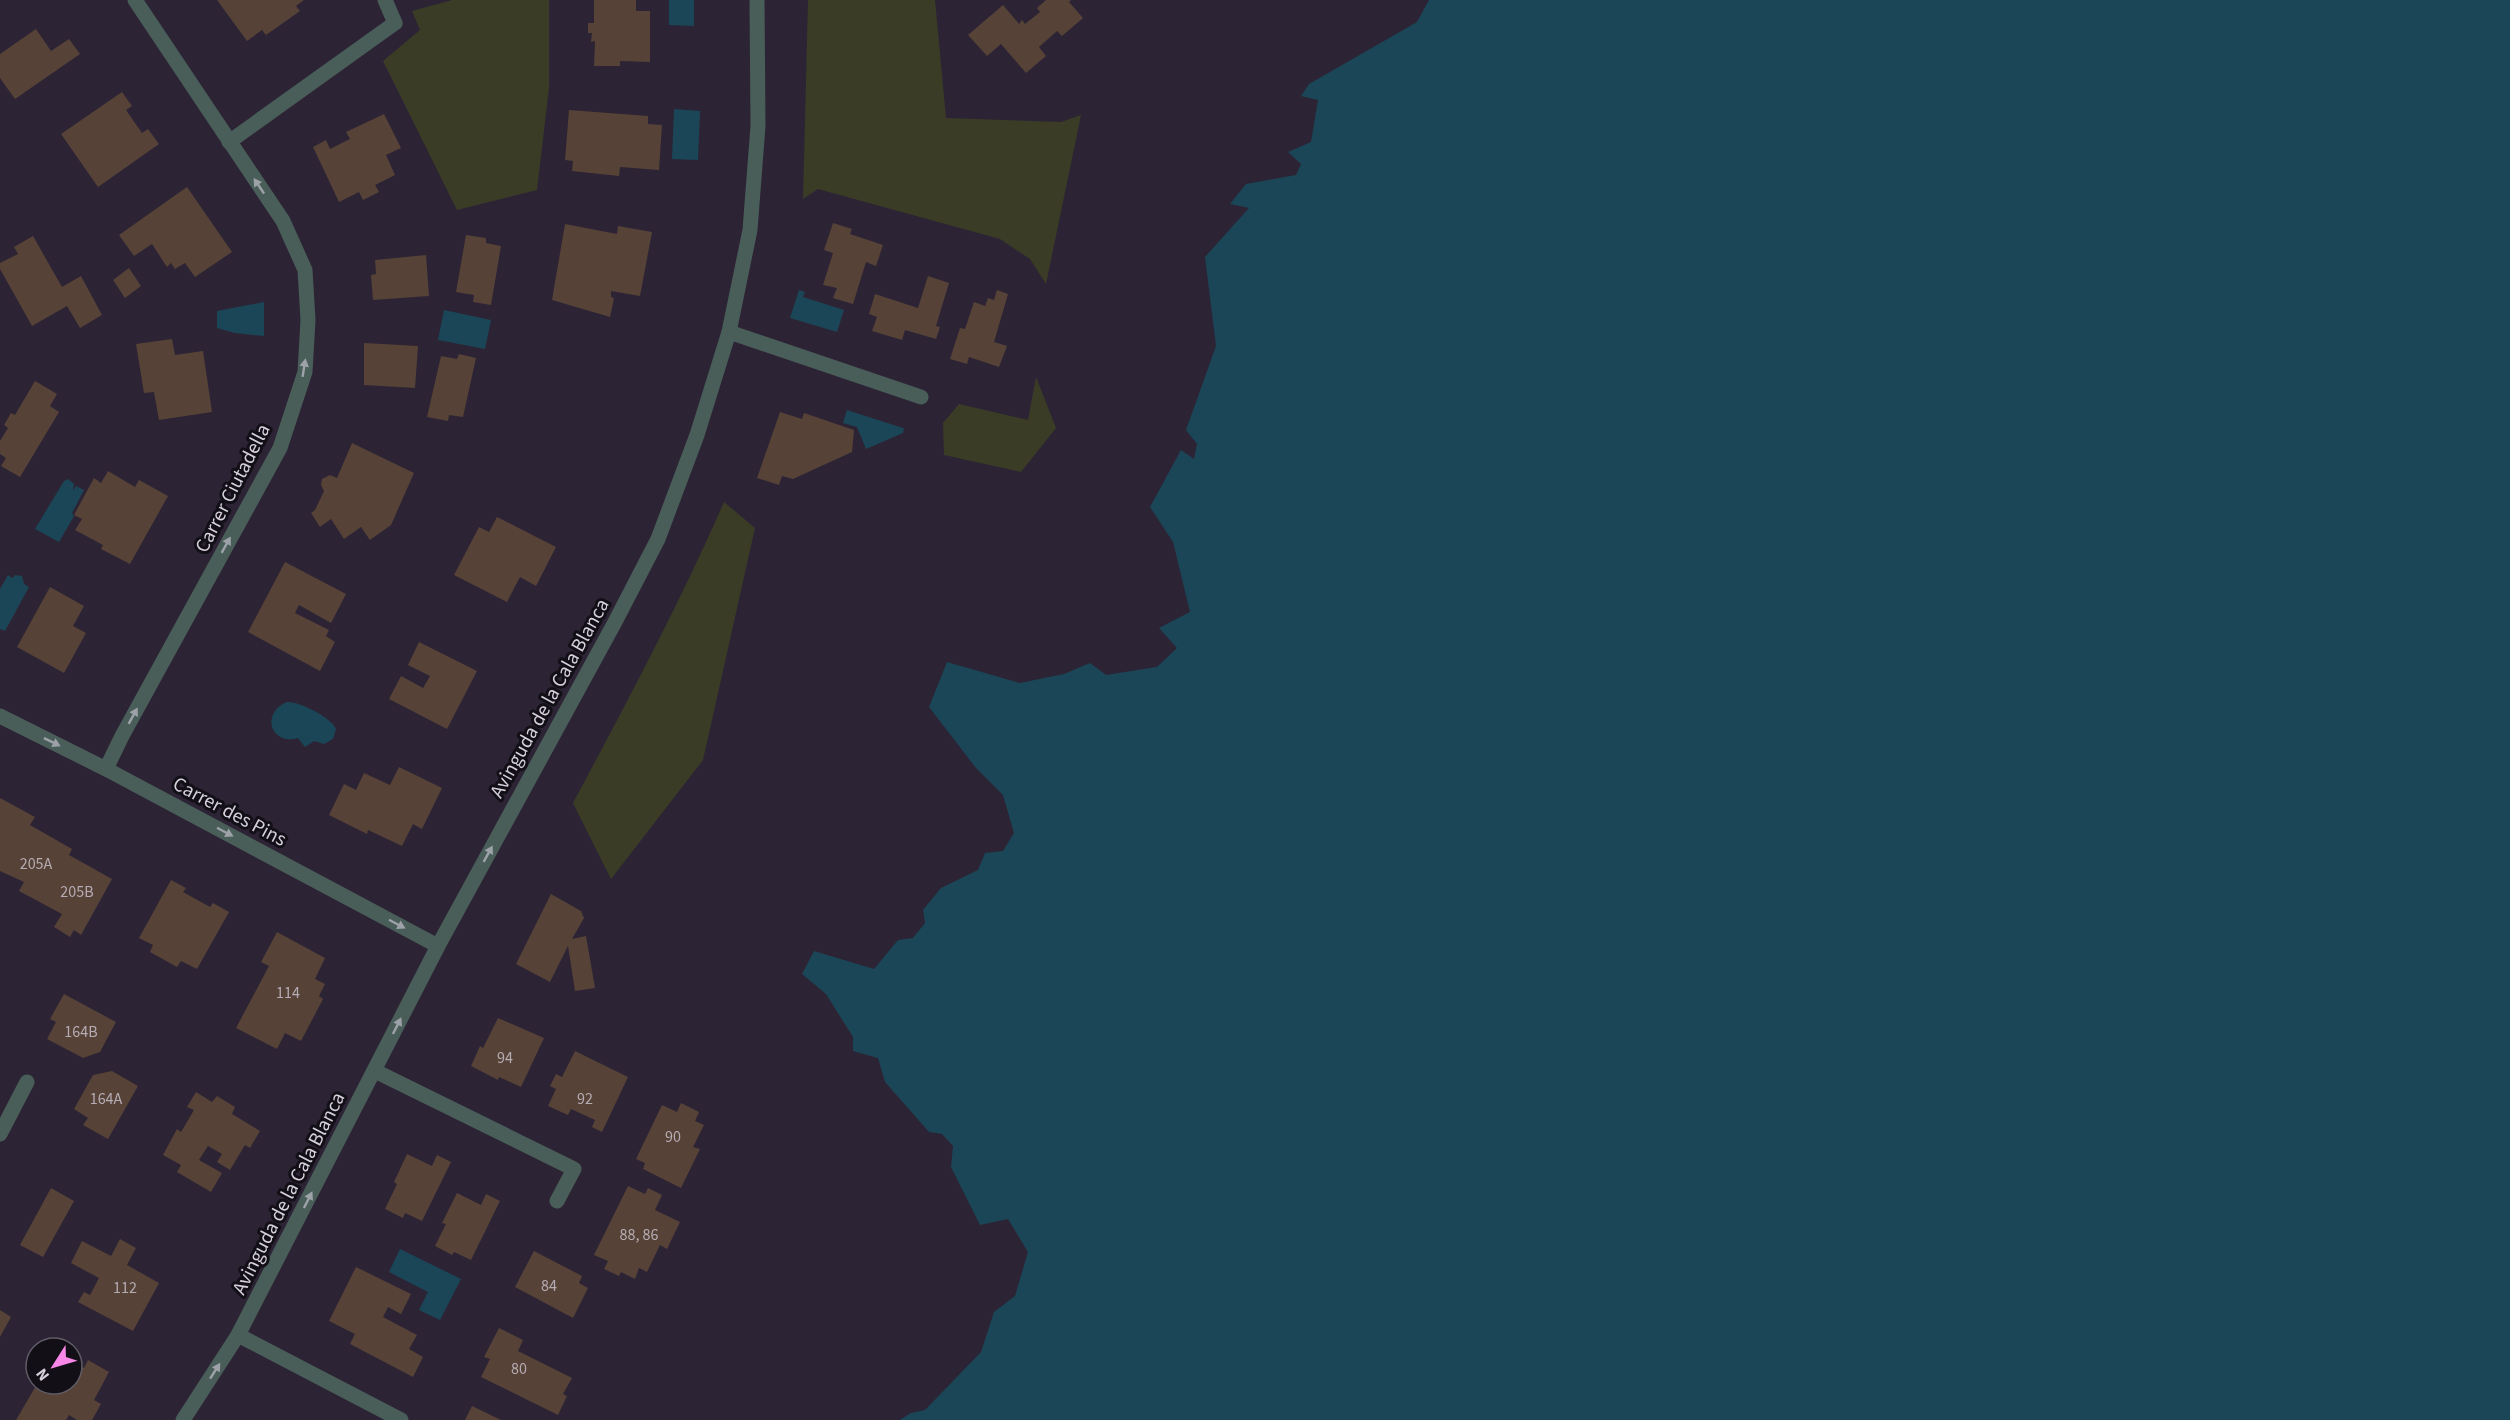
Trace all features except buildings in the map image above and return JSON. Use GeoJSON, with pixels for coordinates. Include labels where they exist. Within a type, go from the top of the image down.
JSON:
{"type":"FeatureCollection","features":[{"type":"Feature","properties":{"kind":"street","name":"Carrer Ciutadella"},"geometry":{"type":"LineString","coordinates":[[106,769],[280,447],[305,372],[308,320],[305,270],[283,221],[135,0]]}},
{"type":"Feature","properties":{"kind":"street"},"geometry":{"type":"LineString","coordinates":[[229,142],[395,22],[385,0]]}},
{"type":"Feature","properties":{"kind":"street","name":"Avinguda de la Cala Blanca"},"geometry":{"type":"LineString","coordinates":[[183,1420],[238,1335],[438,946],[658,539],[696,435],[729,332],[750,230],[758,126],[757,0]]}},
{"type":"Feature","properties":{"kind":"street"},"geometry":{"type":"LineString","coordinates":[[729,332],[921,397]]}},
{"type":"Feature","properties":{"kind":"street","name":"Carrer des Pins"},"geometry":{"type":"LineString","coordinates":[[0,716],[106,769],[438,946]]}},
{"type":"Feature","properties":{"kind":"street"},"geometry":{"type":"LineString","coordinates":[[375,1071],[574,1169],[557,1201]]}},
{"type":"Feature","properties":{"kind":"street"},"geometry":{"type":"LineString","coordinates":[[0,1134],[27,1082]]}},
{"type":"Feature","properties":{"kind":"street"},"geometry":{"type":"LineString","coordinates":[[238,1335],[401,1420]]}},
{"type":"Feature","properties":{"kind":"green space"},"geometry":{"type":"Polygon","coordinates":[[[452,0],[549,0],[549,88],[537,190],[457,210],[383,61],[420,30],[412,11],[452,0]]]}},
{"type":"Feature","properties":{"kind":"green space"},"geometry":{"type":"Polygon","coordinates":[[[808,0],[935,0],[946,118],[1061,122],[1081,115],[1046,284],[1030,259],[1000,239],[818,189],[803,199],[808,0]]]}},
{"type":"Feature","properties":{"kind":"green space"},"geometry":{"type":"Polygon","coordinates":[[[1036,377],[1056,428],[1021,472],[944,455],[943,423],[959,404],[1028,420],[1036,377]]]}},
{"type":"Feature","properties":{"kind":"green space"},"geometry":{"type":"Polygon","coordinates":[[[724,502],[755,528],[703,760],[611,879],[573,803],[670,616],[724,502]]]}},
{"type":"Feature","properties":{"kind":"water"},"geometry":{"type":"Polygon","coordinates":[[[669,0],[694,0],[694,26],[669,25],[669,0]]]}},
{"type":"Feature","properties":{"kind":"water"},"geometry":{"type":"Polygon","coordinates":[[[1429,0],[2510,0],[2510,1420],[900,1420],[911,1413],[925,1410],[981,1352],[994,1312],[1015,1296],[1028,1252],[1008,1219],[980,1225],[951,1167],[953,1146],[942,1134],[929,1132],[885,1082],[878,1058],[853,1051],[853,1037],[826,994],[802,974],[814,951],[874,969],[898,940],[913,938],[925,923],[923,910],[941,888],[978,870],[985,853],[1003,851],[1014,833],[1003,795],[976,768],[929,707],[947,662],[1020,683],[1064,674],[1090,663],[1106,675],[1157,667],[1177,648],[1159,628],[1190,612],[1173,542],[1150,507],[1181,450],[1194,459],[1197,444],[1186,430],[1216,346],[1205,257],[1249,208],[1230,204],[1246,184],[1296,175],[1301,164],[1288,152],[1311,142],[1318,100],[1301,96],[1309,84],[1417,22],[1429,0]]]}},
{"type":"Feature","properties":{"kind":"water"},"geometry":{"type":"Polygon","coordinates":[[[674,109],[700,111],[698,160],[672,159],[674,109]]]}},
{"type":"Feature","properties":{"kind":"water"},"geometry":{"type":"Polygon","coordinates":[[[799,290],[805,292],[803,297],[844,310],[837,332],[790,318],[799,290]]]}},
{"type":"Feature","properties":{"kind":"water"},"geometry":{"type":"Polygon","coordinates":[[[264,302],[264,336],[235,333],[217,328],[217,311],[264,302]]]}},
{"type":"Feature","properties":{"kind":"water"},"geometry":{"type":"Polygon","coordinates":[[[444,310],[491,320],[485,349],[438,340],[444,310]]]}},
{"type":"Feature","properties":{"kind":"water"},"geometry":{"type":"Polygon","coordinates":[[[847,410],[903,428],[903,433],[866,449],[857,427],[843,423],[847,410]]]}},
{"type":"Feature","properties":{"kind":"water"},"geometry":{"type":"Polygon","coordinates":[[[68,479],[74,484],[73,491],[76,486],[84,490],[72,513],[74,516],[59,542],[35,529],[64,481],[68,479]]]}},
{"type":"Feature","properties":{"kind":"water"},"geometry":{"type":"Polygon","coordinates":[[[8,575],[12,578],[15,575],[22,576],[24,584],[29,587],[5,631],[0,629],[0,589],[8,575]]]}},
{"type":"Feature","properties":{"kind":"water"},"geometry":{"type":"Polygon","coordinates":[[[287,702],[307,707],[322,715],[336,729],[333,739],[324,744],[314,741],[305,747],[298,738],[289,739],[276,733],[271,720],[279,707],[287,702]]]}},
{"type":"Feature","properties":{"kind":"water"},"geometry":{"type":"Polygon","coordinates":[[[400,1249],[461,1279],[440,1320],[419,1310],[428,1292],[389,1272],[400,1249]]]}}]}
